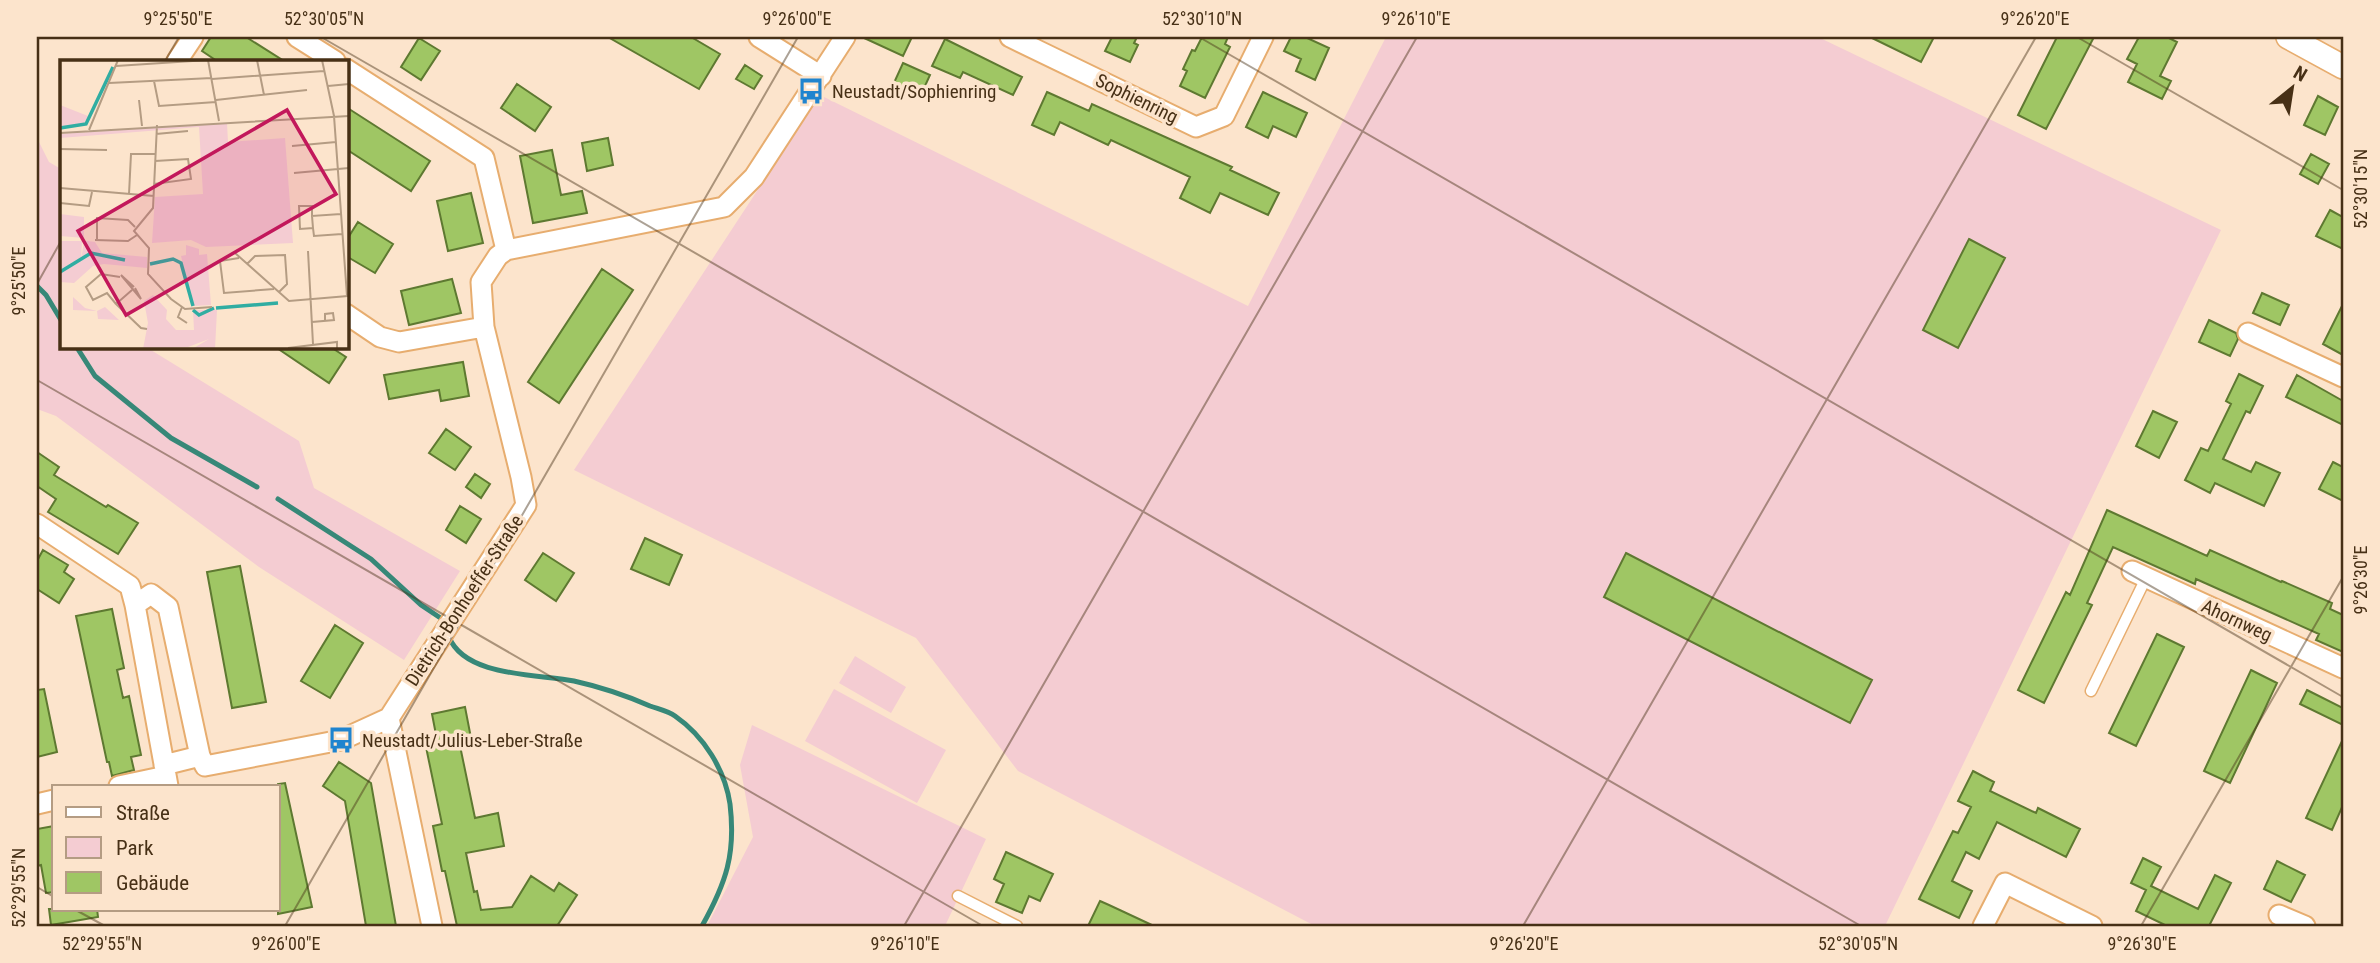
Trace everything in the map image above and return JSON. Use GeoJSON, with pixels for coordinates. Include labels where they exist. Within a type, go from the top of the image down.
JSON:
{"type":"FeatureCollection","features":[{"type":"Feature","properties":{"kind":"street"},"geometry":{"type":"LineString","coordinates":[[178,60],[193,37]]}},
{"type":"Feature","properties":{"kind":"street"},"geometry":{"type":"LineString","coordinates":[[298,37],[333,60]]}},
{"type":"Feature","properties":{"kind":"street"},"geometry":{"type":"LineString","coordinates":[[759,37],[821,76]]}},
{"type":"Feature","properties":{"kind":"street"},"geometry":{"type":"LineString","coordinates":[[348,70],[484,158],[506,250],[724,207],[754,177],[845,37]]}},
{"type":"Feature","properties":{"kind":"street","name":"Sophienring"},"geometry":{"type":"LineString","coordinates":[[1010,37],[1196,127],[1224,116],[1263,37]]}},
{"type":"Feature","properties":{"kind":"street"},"geometry":{"type":"LineString","coordinates":[[2288,37],[2343,66]]}},
{"type":"Feature","properties":{"kind":"street","name":"Dietrich-Bonhoeffer-Straße"},"geometry":{"type":"LineString","coordinates":[[389,718],[526,505],[484,327],[481,282],[498,256],[506,250]]}},
{"type":"Feature","properties":{"kind":"street"},"geometry":{"type":"LineString","coordinates":[[348,315],[380,337],[399,342],[484,327]]}},
{"type":"Feature","properties":{"kind":"street"},"geometry":{"type":"LineString","coordinates":[[2248,333],[2343,377]]}},
{"type":"Feature","properties":{"kind":"street"},"geometry":{"type":"LineString","coordinates":[[37,524],[130,586],[166,776]]}},
{"type":"Feature","properties":{"kind":"street","name":"Ahornweg"},"geometry":{"type":"LineString","coordinates":[[2139,575],[2343,668]]}},
{"type":"Feature","properties":{"kind":"street"},"geometry":{"type":"LineString","coordinates":[[135,605],[150,594],[168,607],[209,785]]}},
{"type":"Feature","properties":{"kind":"street"},"geometry":{"type":"LineString","coordinates":[[124,785],[166,776],[203,761],[341,740],[389,718],[432,926]]}},
{"type":"Feature","properties":{"kind":"street"},"geometry":{"type":"LineString","coordinates":[[1983,926],[2005,883],[2092,926]]}},
{"type":"Feature","properties":{"kind":"street"},"geometry":{"type":"LineString","coordinates":[[2279,915],[2305,926]]}},
{"type":"Feature","properties":{"kind":"lane"},"geometry":{"type":"LineString","coordinates":[[2091,691],[2139,575]]}},
{"type":"Feature","properties":{"kind":"lane"},"geometry":{"type":"LineString","coordinates":[[958,896],[1017,926]]}},
{"type":"Feature","properties":{"kind":"green space"},"geometry":{"type":"Polygon","coordinates":[[[1386,37],[1818,37],[2221,230],[1885,926],[1315,926],[1018,771],[916,638],[574,470],[820,95],[1248,306],[1386,37]]]}},
{"type":"Feature","properties":{"kind":"green space"},"geometry":{"type":"Polygon","coordinates":[[[37,138],[49,162],[60,168],[60,348],[148,348],[299,441],[314,488],[460,571],[404,660],[259,567],[56,416],[37,409],[37,138]]]}},
{"type":"Feature","properties":{"kind":"green space"},"geometry":{"type":"Polygon","coordinates":[[[855,656],[906,687],[891,713],[839,683],[855,656]]]}},
{"type":"Feature","properties":{"kind":"green space"},"geometry":{"type":"Polygon","coordinates":[[[834,689],[946,750],[917,803],[805,741],[834,689]]]}},
{"type":"Feature","properties":{"kind":"green space"},"geometry":{"type":"Polygon","coordinates":[[[752,725],[986,839],[945,926],[707,926],[753,837],[740,765],[752,725]]]}},
{"type":"Feature","properties":{"kind":"building"},"geometry":{"type":"Polygon","coordinates":[[[211,37],[246,37],[282,60],[216,60],[202,51],[211,37]]]}},
{"type":"Feature","properties":{"kind":"building"},"geometry":{"type":"Polygon","coordinates":[[[608,37],[691,37],[720,54],[699,89],[608,37]]]}},
{"type":"Feature","properties":{"kind":"building"},"geometry":{"type":"Polygon","coordinates":[[[862,37],[912,37],[903,56],[862,37]]]}},
{"type":"Feature","properties":{"kind":"building"},"geometry":{"type":"Polygon","coordinates":[[[1112,37],[1137,37],[1134,43],[1138,45],[1130,62],[1105,51],[1112,37]]]}},
{"type":"Feature","properties":{"kind":"building"},"geometry":{"type":"Polygon","coordinates":[[[1202,37],[1228,37],[1225,44],[1230,47],[1205,98],[1180,86],[1187,71],[1183,69],[1202,37]]]}},
{"type":"Feature","properties":{"kind":"building"},"geometry":{"type":"Polygon","coordinates":[[[1291,37],[1305,37],[1329,48],[1315,80],[1296,71],[1301,59],[1284,51],[1291,37]]]}},
{"type":"Feature","properties":{"kind":"building"},"geometry":{"type":"Polygon","coordinates":[[[1870,37],[1934,37],[1921,62],[1870,37]]]}},
{"type":"Feature","properties":{"kind":"building"},"geometry":{"type":"Polygon","coordinates":[[[2057,37],[2094,37],[2046,129],[2018,115],[2057,37]]]}},
{"type":"Feature","properties":{"kind":"building"},"geometry":{"type":"Polygon","coordinates":[[[2139,37],[2167,37],[2177,42],[2160,76],[2171,81],[2162,99],[2128,82],[2137,64],[2127,59],[2139,37]]]}},
{"type":"Feature","properties":{"kind":"building"},"geometry":{"type":"Polygon","coordinates":[[[419,38],[440,51],[421,80],[401,67],[419,38]]]}},
{"type":"Feature","properties":{"kind":"building"},"geometry":{"type":"Polygon","coordinates":[[[945,39],[1022,77],[1013,95],[963,72],[960,78],[932,66],[945,39]]]}},
{"type":"Feature","properties":{"kind":"building"},"geometry":{"type":"Polygon","coordinates":[[[903,63],[930,75],[920,97],[893,85],[903,63]]]}},
{"type":"Feature","properties":{"kind":"building"},"geometry":{"type":"Polygon","coordinates":[[[745,65],[762,76],[754,89],[736,79],[745,65]]]}},
{"type":"Feature","properties":{"kind":"building"},"geometry":{"type":"Polygon","coordinates":[[[517,84],[551,107],[535,131],[501,108],[517,84]]]}},
{"type":"Feature","properties":{"kind":"building"},"geometry":{"type":"Polygon","coordinates":[[[1047,92],[1089,111],[1092,104],[1232,167],[1230,170],[1279,193],[1268,215],[1220,193],[1210,213],[1180,198],[1190,177],[1111,140],[1108,145],[1060,122],[1054,135],[1032,125],[1047,92]]]}},
{"type":"Feature","properties":{"kind":"building"},"geometry":{"type":"Polygon","coordinates":[[[1263,92],[1307,113],[1296,137],[1273,126],[1268,138],[1246,127],[1263,92]]]}},
{"type":"Feature","properties":{"kind":"building"},"geometry":{"type":"Polygon","coordinates":[[[2318,96],[2338,107],[2325,135],[2304,125],[2318,96]]]}},
{"type":"Feature","properties":{"kind":"building"},"geometry":{"type":"Polygon","coordinates":[[[348,108],[430,161],[411,191],[348,150],[348,108]]]}},
{"type":"Feature","properties":{"kind":"building"},"geometry":{"type":"Polygon","coordinates":[[[608,138],[613,165],[587,171],[582,143],[608,138]]]}},
{"type":"Feature","properties":{"kind":"building"},"geometry":{"type":"Polygon","coordinates":[[[552,150],[561,195],[582,191],[587,213],[533,223],[520,156],[552,150]]]}},
{"type":"Feature","properties":{"kind":"building"},"geometry":{"type":"Polygon","coordinates":[[[2311,154],[2329,164],[2318,184],[2300,174],[2311,154]]]}},
{"type":"Feature","properties":{"kind":"building"},"geometry":{"type":"Polygon","coordinates":[[[471,193],[483,243],[448,251],[437,201],[471,193]]]}},
{"type":"Feature","properties":{"kind":"building"},"geometry":{"type":"Polygon","coordinates":[[[2330,210],[2343,217],[2343,249],[2316,236],[2330,210]]]}},
{"type":"Feature","properties":{"kind":"building"},"geometry":{"type":"Polygon","coordinates":[[[358,222],[393,244],[375,273],[348,257],[348,238],[358,222]]]}},
{"type":"Feature","properties":{"kind":"building"},"geometry":{"type":"Polygon","coordinates":[[[1969,239],[2005,258],[1958,348],[1923,330],[1969,239]]]}},
{"type":"Feature","properties":{"kind":"building"},"geometry":{"type":"Polygon","coordinates":[[[602,269],[633,290],[559,403],[528,382],[602,269]]]}},
{"type":"Feature","properties":{"kind":"building"},"geometry":{"type":"Polygon","coordinates":[[[452,279],[461,313],[409,325],[401,291],[452,279]]]}},
{"type":"Feature","properties":{"kind":"building"},"geometry":{"type":"Polygon","coordinates":[[[2262,293],[2289,305],[2280,325],[2253,313],[2262,293]]]}},
{"type":"Feature","properties":{"kind":"building"},"geometry":{"type":"Polygon","coordinates":[[[2343,304],[2343,355],[2323,344],[2343,304]]]}},
{"type":"Feature","properties":{"kind":"building"},"geometry":{"type":"Polygon","coordinates":[[[2209,320],[2236,333],[2238,339],[2230,356],[2199,342],[2209,320]]]}},
{"type":"Feature","properties":{"kind":"building"},"geometry":{"type":"Polygon","coordinates":[[[277,348],[332,348],[346,357],[329,383],[277,348]]]}},
{"type":"Feature","properties":{"kind":"building"},"geometry":{"type":"Polygon","coordinates":[[[463,362],[469,396],[441,401],[439,390],[389,399],[384,375],[463,362]]]}},
{"type":"Feature","properties":{"kind":"building"},"geometry":{"type":"Polygon","coordinates":[[[2239,374],[2263,386],[2250,413],[2246,411],[2223,459],[2251,472],[2256,462],[2280,473],[2264,506],[2215,483],[2210,493],[2185,480],[2201,448],[2208,451],[2231,404],[2226,401],[2239,374]]]}},
{"type":"Feature","properties":{"kind":"building"},"geometry":{"type":"Polygon","coordinates":[[[2297,375],[2343,401],[2343,425],[2286,397],[2297,375]]]}},
{"type":"Feature","properties":{"kind":"building"},"geometry":{"type":"Polygon","coordinates":[[[2153,411],[2177,422],[2159,458],[2136,446],[2153,411]]]}},
{"type":"Feature","properties":{"kind":"building"},"geometry":{"type":"Polygon","coordinates":[[[446,429],[471,447],[455,470],[429,453],[446,429]]]}},
{"type":"Feature","properties":{"kind":"building"},"geometry":{"type":"Polygon","coordinates":[[[37,452],[59,467],[54,475],[138,523],[118,554],[48,512],[56,499],[37,486],[37,452]]]}},
{"type":"Feature","properties":{"kind":"building"},"geometry":{"type":"Polygon","coordinates":[[[2333,462],[2343,467],[2343,501],[2319,489],[2333,462]]]}},
{"type":"Feature","properties":{"kind":"building"},"geometry":{"type":"Polygon","coordinates":[[[475,474],[490,484],[481,498],[466,487],[475,474]]]}},
{"type":"Feature","properties":{"kind":"building"},"geometry":{"type":"Polygon","coordinates":[[[460,506],[481,519],[466,543],[446,530],[460,506]]]}},
{"type":"Feature","properties":{"kind":"building"},"geometry":{"type":"Polygon","coordinates":[[[2107,510],[2207,556],[2210,550],[2332,603],[2330,609],[2343,615],[2343,652],[2316,640],[2319,634],[2196,579],[2195,584],[2113,547],[2087,603],[2092,605],[2044,703],[2018,690],[2066,592],[2070,595],[2107,510]]]}},
{"type":"Feature","properties":{"kind":"building"},"geometry":{"type":"Polygon","coordinates":[[[645,538],[682,555],[669,585],[631,569],[645,538]]]}},
{"type":"Feature","properties":{"kind":"building"},"geometry":{"type":"Polygon","coordinates":[[[43,550],[68,565],[64,572],[74,579],[59,603],[37,589],[37,561],[43,550]]]}},
{"type":"Feature","properties":{"kind":"building"},"geometry":{"type":"Polygon","coordinates":[[[543,553],[574,573],[556,601],[525,580],[543,553]]]}},
{"type":"Feature","properties":{"kind":"building"},"geometry":{"type":"Polygon","coordinates":[[[1626,553],[1872,680],[1850,723],[1604,597],[1626,553]]]}},
{"type":"Feature","properties":{"kind":"building"},"geometry":{"type":"Polygon","coordinates":[[[240,566],[266,702],[232,708],[207,572],[240,566]]]}},
{"type":"Feature","properties":{"kind":"building"},"geometry":{"type":"Polygon","coordinates":[[[112,609],[124,668],[117,670],[123,698],[129,696],[141,755],[131,757],[134,770],[112,776],[76,616],[112,609]]]}},
{"type":"Feature","properties":{"kind":"building"},"geometry":{"type":"Polygon","coordinates":[[[335,625],[363,643],[330,698],[301,681],[335,625]]]}},
{"type":"Feature","properties":{"kind":"building"},"geometry":{"type":"Polygon","coordinates":[[[2157,634],[2184,647],[2136,746],[2109,733],[2157,634]]]}},
{"type":"Feature","properties":{"kind":"building"},"geometry":{"type":"Polygon","coordinates":[[[2251,670],[2277,683],[2230,783],[2204,771],[2251,670]]]}},
{"type":"Feature","properties":{"kind":"building"},"geometry":{"type":"Polygon","coordinates":[[[44,689],[57,752],[37,757],[37,690],[44,689]]]}},
{"type":"Feature","properties":{"kind":"building"},"geometry":{"type":"Polygon","coordinates":[[[2307,690],[2343,708],[2343,725],[2300,704],[2307,690]]]}},
{"type":"Feature","properties":{"kind":"building"},"geometry":{"type":"Polygon","coordinates":[[[465,707],[471,738],[459,741],[475,818],[498,813],[504,846],[466,853],[474,892],[477,891],[481,910],[512,907],[531,876],[554,891],[559,883],[577,895],[557,926],[457,926],[433,826],[442,824],[426,747],[438,745],[432,714],[465,707]]]}},
{"type":"Feature","properties":{"kind":"building"},"geometry":{"type":"Polygon","coordinates":[[[2343,739],[2343,805],[2332,830],[2306,818],[2343,739]]]}},
{"type":"Feature","properties":{"kind":"building"},"geometry":{"type":"Polygon","coordinates":[[[339,762],[371,783],[396,926],[366,926],[345,801],[323,786],[339,762]]]}},
{"type":"Feature","properties":{"kind":"building"},"geometry":{"type":"Polygon","coordinates":[[[1973,771],[1994,782],[1990,791],[2036,813],[2038,808],[2080,829],[2066,857],[1997,822],[1979,859],[1966,852],[1952,881],[1972,891],[1959,918],[1919,899],[1953,831],[1958,833],[1971,807],[1958,801],[1973,771]]]}},
{"type":"Feature","properties":{"kind":"building"},"geometry":{"type":"Polygon","coordinates":[[[285,783],[312,907],[278,914],[280,785],[278,784],[285,783]]]}},
{"type":"Feature","properties":{"kind":"building"},"geometry":{"type":"Polygon","coordinates":[[[52,826],[52,892],[46,893],[41,865],[37,866],[37,829],[52,826]]]}},
{"type":"Feature","properties":{"kind":"building"},"geometry":{"type":"Polygon","coordinates":[[[1006,852],[1053,874],[1040,901],[1029,896],[1022,913],[996,902],[1004,884],[994,879],[1006,852]]]}},
{"type":"Feature","properties":{"kind":"building"},"geometry":{"type":"Polygon","coordinates":[[[2143,858],[2161,867],[2151,886],[2198,909],[2215,875],[2231,883],[2209,926],[2167,926],[2136,911],[2146,890],[2131,883],[2143,858]]]}},
{"type":"Feature","properties":{"kind":"building"},"geometry":{"type":"Polygon","coordinates":[[[2277,861],[2305,875],[2291,902],[2264,889],[2277,861]]]}},
{"type":"Feature","properties":{"kind":"building"},"geometry":{"type":"Polygon","coordinates":[[[1100,901],[1109,905],[1154,926],[1088,926],[1100,901]]]}},
{"type":"Feature","properties":{"kind":"building"},"geometry":{"type":"Polygon","coordinates":[[[49,909],[97,911],[98,917],[51,925],[49,909]]]}},
{"type":"Feature","properties":{"kind":"waterway"},"geometry":{"type":"LineString","coordinates":[[37,286],[46,295],[60,318]]}},
{"type":"Feature","properties":{"kind":"waterway"},"geometry":{"type":"LineString","coordinates":[[77,348],[95,376],[171,438],[257,487]]}},
{"type":"Feature","properties":{"kind":"waterway"},"geometry":{"type":"LineString","coordinates":[[278,499],[371,559],[421,605],[442,619],[444,625]]}},
{"type":"Feature","properties":{"kind":"waterway"},"geometry":{"type":"LineString","coordinates":[[449,637],[457,650],[486,667],[522,675],[574,681],[613,692],[672,714],[695,733],[718,766],[727,791],[732,822],[730,853],[723,882],[702,926]]}},
{"type":"Feature","properties":{"kind":"place","name":"Neustadt/Sophienring"},"geometry":{"type":"Point","coordinates":[811,91]}},
{"type":"Feature","properties":{"kind":"place","name":"Neustadt/Julius-Leber-Straße"},"geometry":{"type":"Point","coordinates":[341,740]}}]}
